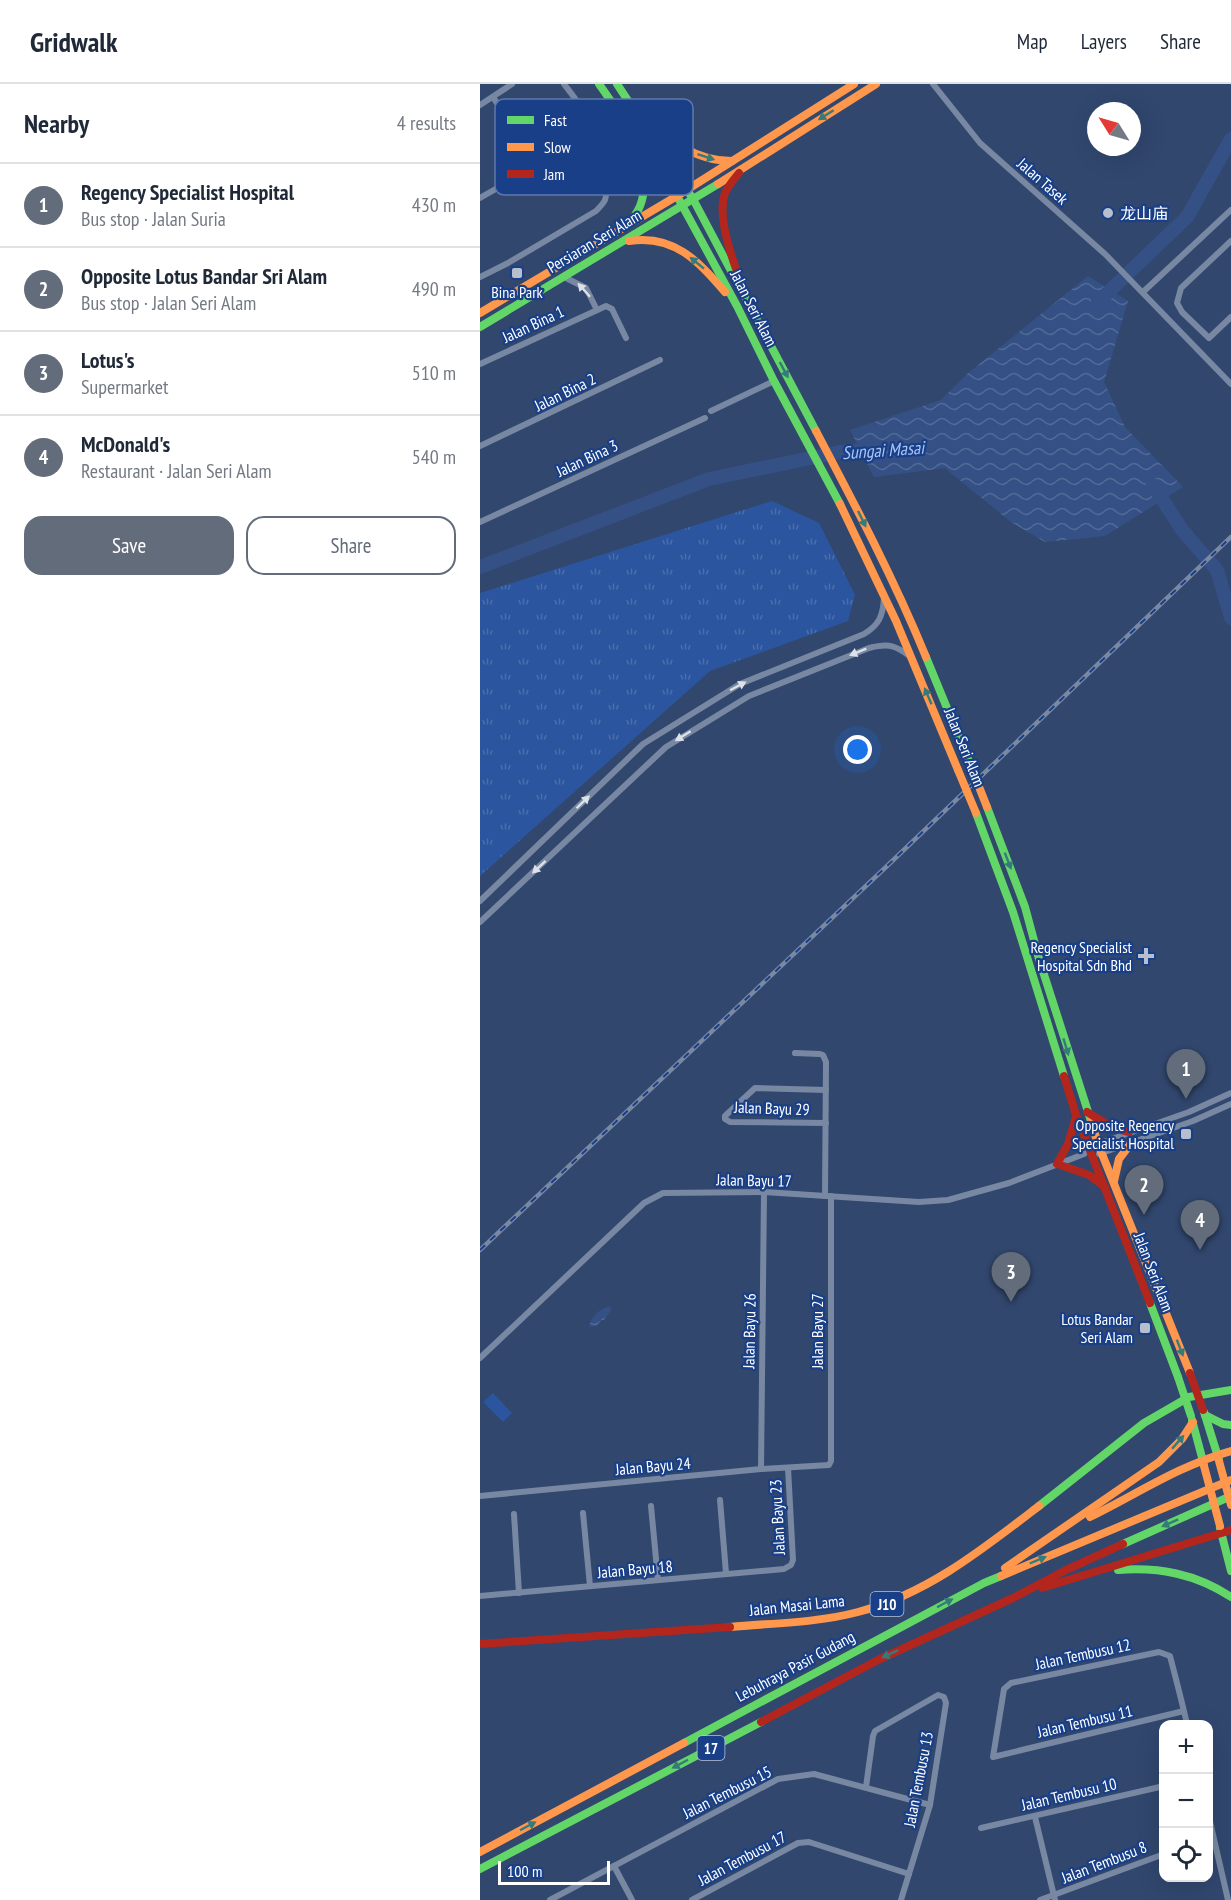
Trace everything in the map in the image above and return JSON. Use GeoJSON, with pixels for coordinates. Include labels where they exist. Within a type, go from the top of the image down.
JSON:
{"type":"FeatureCollection","features":[{"type":"Feature","properties":{"kind":"main road","name":"Jalan Seri Alam"},"geometry":{"type":"LineString","coordinates":[[599,84],[609,99]]}},
{"type":"Feature","properties":{"kind":"main road","name":"Jalan Seri Alam"},"geometry":{"type":"LineString","coordinates":[[617,84],[626,98]]}},
{"type":"Feature","properties":{"kind":"main road","name":"Persiaran Seri Alam"},"geometry":{"type":"LineString","coordinates":[[693,186],[854,84]]}},
{"type":"Feature","properties":{"kind":"main road","name":"Persiaran Seri Alam"},"geometry":{"type":"LineString","coordinates":[[480,327],[682,206],[876,84]]}},
{"type":"Feature","properties":{"kind":"main road"},"geometry":{"type":"LineString","coordinates":[[693,152],[704,158],[732,161]]}},
{"type":"Feature","properties":{"kind":"main road"},"geometry":{"type":"LineString","coordinates":[[743,168],[724,195],[724,204],[725,223],[735,266],[747,300]]}},
{"type":"Feature","properties":{"kind":"main road"},"geometry":{"type":"LineString","coordinates":[[614,234],[637,216],[642,207],[644,195]]}},
{"type":"Feature","properties":{"kind":"main road","name":"Jalan Seri Alam"},"geometry":{"type":"LineString","coordinates":[[690,195],[835,467],[910,619],[970,764],[1025,907],[1087,1112],[1091,1151]]}},
{"type":"Feature","properties":{"kind":"main road","name":"Jalan Seri Alam"},"geometry":{"type":"LineString","coordinates":[[677,196],[847,517],[912,658],[976,813],[1013,912],[1076,1115],[1178,1377],[1192,1419],[1231,1571]]}},
{"type":"Feature","properties":{"kind":"main road","name":"Persiaran Seri Alam"},"geometry":{"type":"LineString","coordinates":[[480,312],[677,196]]}},
{"type":"Feature","properties":{"kind":"main road"},"geometry":{"type":"LineString","coordinates":[[618,244],[641,238],[653,238],[670,243],[708,272],[737,306]]}},
{"type":"Feature","properties":{"kind":"main road"},"geometry":{"type":"LineString","coordinates":[[1087,1112],[1102,1123],[1129,1132]]}},
{"type":"Feature","properties":{"kind":"main road"},"geometry":{"type":"LineString","coordinates":[[1076,1115],[1068,1144],[1057,1164],[1089,1175],[1105,1188]]}},
{"type":"Feature","properties":{"kind":"main road"},"geometry":{"type":"LineString","coordinates":[[1114,1183],[1122,1151],[1132,1142]]}},
{"type":"Feature","properties":{"kind":"main road","name":"Jalan Seri Alam"},"geometry":{"type":"LineString","coordinates":[[1091,1151],[1102,1153],[1190,1373],[1218,1457],[1231,1505]]}},
{"type":"Feature","properties":{"kind":"main road","name":"Jalan Masai Lama"},"geometry":{"type":"LineString","coordinates":[[480,1644],[682,1631],[819,1619],[856,1613],[892,1602],[937,1579],[981,1551],[1144,1423],[1189,1397],[1231,1390]]}},
{"type":"Feature","properties":{"kind":"main road"},"geometry":{"type":"LineString","coordinates":[[1204,1412],[1215,1421],[1231,1425]]}},
{"type":"Feature","properties":{"kind":"main road"},"geometry":{"type":"LineString","coordinates":[[984,1582],[1159,1462],[1182,1439],[1192,1419]]}},
{"type":"Feature","properties":{"kind":"main road"},"geometry":{"type":"LineString","coordinates":[[1065,1528],[1231,1450]]}},
{"type":"Feature","properties":{"kind":"main road","name":"Lebuhraya Pasir Gudang"},"geometry":{"type":"LineString","coordinates":[[480,1852],[984,1582],[1231,1480]]}},
{"type":"Feature","properties":{"kind":"main road","name":"Lebuhraya Pasir Gudang"},"geometry":{"type":"LineString","coordinates":[[480,1869],[878,1660],[1013,1598],[1066,1570],[1231,1496]]}},
{"type":"Feature","properties":{"kind":"main road"},"geometry":{"type":"LineString","coordinates":[[1013,1598],[1221,1530],[1231,1530]]}},
{"type":"Feature","properties":{"kind":"main road"},"geometry":{"type":"LineString","coordinates":[[1078,1577],[1120,1569],[1160,1569],[1199,1578],[1231,1597]]}},
{"type":"Feature","properties":{"kind":"street"},"geometry":{"type":"LineString","coordinates":[[480,105],[512,84]]}},
{"type":"Feature","properties":{"kind":"street"},"geometry":{"type":"LineString","coordinates":[[564,84],[574,99]]}},
{"type":"Feature","properties":{"kind":"street","name":"Jalan Tasek"},"geometry":{"type":"LineString","coordinates":[[933,84],[980,143],[1112,261],[1231,384]]}},
{"type":"Feature","properties":{"kind":"street"},"geometry":{"type":"LineString","coordinates":[[480,198],[495,189]]}},
{"type":"Feature","properties":{"kind":"street"},"geometry":{"type":"LineString","coordinates":[[480,278],[596,211],[605,200],[606,195]]}},
{"type":"Feature","properties":{"kind":"street"},"geometry":{"type":"LineString","coordinates":[[1143,292],[1231,210]]}},
{"type":"Feature","properties":{"kind":"street"},"geometry":{"type":"LineString","coordinates":[[1231,241],[1181,288],[1177,303],[1182,312],[1209,338],[1231,317]]}},
{"type":"Feature","properties":{"kind":"street"},"geometry":{"type":"LineString","coordinates":[[564,277],[586,288],[597,310],[606,306],[612,309],[626,338]]}},
{"type":"Feature","properties":{"kind":"street","name":"Jalan Bina 1"},"geometry":{"type":"LineString","coordinates":[[480,364],[597,310]]}},
{"type":"Feature","properties":{"kind":"street","name":"Jalan Bina 2"},"geometry":{"type":"LineString","coordinates":[[480,446],[660,360]]}},
{"type":"Feature","properties":{"kind":"street"},"geometry":{"type":"LineString","coordinates":[[711,411],[774,381]]}},
{"type":"Feature","properties":{"kind":"street","name":"Jalan Bina 3"},"geometry":{"type":"LineString","coordinates":[[480,522],[705,418]]}},
{"type":"Feature","properties":{"kind":"street"},"geometry":{"type":"LineString","coordinates":[[480,901],[643,744],[740,684],[864,634],[875,627],[882,616],[884,595]]}},
{"type":"Feature","properties":{"kind":"street"},"geometry":{"type":"LineString","coordinates":[[480,922],[666,747],[749,696],[884,644],[899,648],[912,658]]}},
{"type":"Feature","properties":{"kind":"street","name":"Jalan Bayu 27"},"geometry":{"type":"LineString","coordinates":[[795,1053],[818,1053],[823,1055],[826,1062],[831,1461],[828,1465]]}},
{"type":"Feature","properties":{"kind":"street","name":"Jalan Bayu 29"},"geometry":{"type":"LineString","coordinates":[[826,1090],[755,1088],[725,1116],[725,1119],[730,1122],[826,1123]]}},
{"type":"Feature","properties":{"kind":"street","name":"Jalan Bayu 17"},"geometry":{"type":"LineString","coordinates":[[480,1358],[644,1203],[663,1193],[764,1192],[919,1202],[948,1200],[1009,1183],[1091,1151],[1129,1132],[1189,1112],[1231,1093]]}},
{"type":"Feature","properties":{"kind":"street"},"geometry":{"type":"LineString","coordinates":[[1102,1153],[1193,1121],[1231,1104]]}},
{"type":"Feature","properties":{"kind":"street","name":"Jalan Bayu 26"},"geometry":{"type":"LineString","coordinates":[[761,1469],[764,1192]]}},
{"type":"Feature","properties":{"kind":"street","name":"Jalan Bayu 24"},"geometry":{"type":"LineString","coordinates":[[480,1496],[761,1469],[828,1465]]}},
{"type":"Feature","properties":{"kind":"street","name":"Jalan Bayu 23"},"geometry":{"type":"LineString","coordinates":[[788,1468],[793,1555],[791,1565]]}},
{"type":"Feature","properties":{"kind":"street"},"geometry":{"type":"LineString","coordinates":[[720,1500],[726,1573]]}},
{"type":"Feature","properties":{"kind":"street"},"geometry":{"type":"LineString","coordinates":[[651,1506],[658,1581]]}},
{"type":"Feature","properties":{"kind":"street"},"geometry":{"type":"LineString","coordinates":[[583,1513],[590,1586]]}},
{"type":"Feature","properties":{"kind":"street"},"geometry":{"type":"LineString","coordinates":[[514,1514],[519,1593]]}},
{"type":"Feature","properties":{"kind":"street","name":"Jalan Bayu 18"},"geometry":{"type":"LineString","coordinates":[[480,1596],[784,1569],[791,1565]]}},
{"type":"Feature","properties":{"kind":"street","name":"Jalan Tembusu 12"},"geometry":{"type":"LineString","coordinates":[[993,1757],[1004,1689],[1011,1683],[1160,1652],[1170,1656],[1184,1712]]}},
{"type":"Feature","properties":{"kind":"street","name":"Jalan Tembusu 13"},"geometry":{"type":"LineString","coordinates":[[866,1787],[875,1731],[938,1695],[944,1697],[946,1703],[930,1805],[901,1900]]}},
{"type":"Feature","properties":{"kind":"street"},"geometry":{"type":"LineString","coordinates":[[1184,1712],[1186,1720]]}},
{"type":"Feature","properties":{"kind":"street","name":"Jalan Tembusu 11"},"geometry":{"type":"LineString","coordinates":[[993,1757],[1184,1712]]}},
{"type":"Feature","properties":{"kind":"street","name":"Jalan Tembusu 15"},"geometry":{"type":"LineString","coordinates":[[550,1900],[778,1779],[813,1774],[930,1805]]}},
{"type":"Feature","properties":{"kind":"street","name":"Jalan Tembusu 10"},"geometry":{"type":"LineString","coordinates":[[981,1828],[1159,1787]]}},
{"type":"Feature","properties":{"kind":"street"},"geometry":{"type":"LineString","coordinates":[[1035,1817],[1054,1898]]}},
{"type":"Feature","properties":{"kind":"street","name":"Jalan Tembusu 17"},"geometry":{"type":"LineString","coordinates":[[692,1900],[798,1843],[809,1842],[909,1874]]}},
{"type":"Feature","properties":{"kind":"street"},"geometry":{"type":"LineString","coordinates":[[1213,1844],[1228,1900]]}},
{"type":"Feature","properties":{"kind":"street","name":"Jalan Tembusu 8"},"geometry":{"type":"LineString","coordinates":[[1040,1900],[1054,1898],[1159,1856]]}},
{"type":"Feature","properties":{"kind":"street"},"geometry":{"type":"LineString","coordinates":[[614,1866],[632,1900]]}},
{"type":"Feature","properties":{"kind":"green space"},"geometry":{"type":"Polygon","coordinates":[[[772,501],[819,523],[855,595],[848,621],[710,671],[480,876],[480,593],[772,501]]]}},
{"type":"Feature","properties":{"kind":"green space"},"geometry":{"type":"Polygon","coordinates":[[[493,1393],[512,1413],[503,1422],[483,1402],[493,1393]]]}},
{"type":"Feature","properties":{"kind":"water"},"geometry":{"type":"Polygon","coordinates":[[[1088,276],[1128,301],[1104,382],[1125,427],[1183,487],[1105,536],[1045,542],[1011,522],[945,468],[874,477],[850,430],[941,400],[967,374],[1088,276]]]}},
{"type":"Feature","properties":{"kind":"water"},"geometry":{"type":"Polygon","coordinates":[[[610,1306],[611,1310],[604,1320],[601,1320],[597,1326],[589,1327],[596,1314],[610,1306]]]}},
{"type":"Feature","properties":{"kind":"waterway"},"geometry":{"type":"LineString","coordinates":[[1098,302],[1187,217],[1231,139]]}},
{"type":"Feature","properties":{"kind":"waterway","name":"Sungai Masai"},"geometry":{"type":"LineString","coordinates":[[480,567],[709,479],[840,452],[879,449]]}},
{"type":"Feature","properties":{"kind":"waterway","name":"Sungai Masai"},"geometry":{"type":"LineString","coordinates":[[1153,485],[1182,530],[1217,570],[1231,618]]}},
{"type":"Feature","properties":{"kind":"railway"},"geometry":{"type":"LineString","coordinates":[[480,1250],[1231,537]]}},
{"type":"Feature","properties":{"kind":"traffic: fast"},"geometry":{"type":"LineString","coordinates":[[599,84],[609,99]]}},
{"type":"Feature","properties":{"kind":"traffic: fast"},"geometry":{"type":"LineString","coordinates":[[617,84],[627,99]]}},
{"type":"Feature","properties":{"kind":"traffic: fast"},"geometry":{"type":"LineString","coordinates":[[480,327],[718,184]]}},
{"type":"Feature","properties":{"kind":"traffic: fast"},"geometry":{"type":"LineString","coordinates":[[631,220],[638,210],[643,195]]}},
{"type":"Feature","properties":{"kind":"traffic: fast"},"geometry":{"type":"LineString","coordinates":[[676,195],[840,504]]}},
{"type":"Feature","properties":{"kind":"traffic: fast"},"geometry":{"type":"LineString","coordinates":[[690,195],[816,431]]}},
{"type":"Feature","properties":{"kind":"traffic: fast"},"geometry":{"type":"LineString","coordinates":[[926,657],[970,764]]}},
{"type":"Feature","properties":{"kind":"traffic: fast"},"geometry":{"type":"LineString","coordinates":[[987,807],[1025,907],[1039,959],[1091,1121]]}},
{"type":"Feature","properties":{"kind":"traffic: fast"},"geometry":{"type":"LineString","coordinates":[[976,813],[1013,912],[1064,1076]]}},
{"type":"Feature","properties":{"kind":"traffic: fast"},"geometry":{"type":"LineString","coordinates":[[1150,1303],[1178,1377]]}},
{"type":"Feature","properties":{"kind":"traffic: fast"},"geometry":{"type":"LineString","coordinates":[[1178,1377],[1191,1416]]}},
{"type":"Feature","properties":{"kind":"traffic: fast"},"geometry":{"type":"LineString","coordinates":[[1039,1506],[1144,1423],[1189,1397],[1231,1390]]}},
{"type":"Feature","properties":{"kind":"traffic: fast"},"geometry":{"type":"LineString","coordinates":[[1204,1412],[1219,1460]]}},
{"type":"Feature","properties":{"kind":"traffic: fast"},"geometry":{"type":"LineString","coordinates":[[1205,1415],[1223,1424],[1231,1425]]}},
{"type":"Feature","properties":{"kind":"traffic: fast"},"geometry":{"type":"LineString","coordinates":[[1192,1420],[1204,1465]]}},
{"type":"Feature","properties":{"kind":"traffic: fast"},"geometry":{"type":"LineString","coordinates":[[1123,1544],[1231,1496]]}},
{"type":"Feature","properties":{"kind":"traffic: fast"},"geometry":{"type":"LineString","coordinates":[[1220,1528],[1231,1571]]}},
{"type":"Feature","properties":{"kind":"traffic: fast"},"geometry":{"type":"LineString","coordinates":[[1118,1570],[1163,1571],[1177,1574],[1204,1583],[1231,1597]]}},
{"type":"Feature","properties":{"kind":"traffic: fast"},"geometry":{"type":"LineString","coordinates":[[684,1743],[1001,1576]]}},
{"type":"Feature","properties":{"kind":"traffic: fast"},"geometry":{"type":"LineString","coordinates":[[480,1869],[761,1722]]}},
{"type":"Feature","properties":{"kind":"traffic: slow"},"geometry":{"type":"LineString","coordinates":[[693,186],[854,84]]}},
{"type":"Feature","properties":{"kind":"traffic: slow"},"geometry":{"type":"LineString","coordinates":[[718,184],[876,84]]}},
{"type":"Feature","properties":{"kind":"traffic: slow"},"geometry":{"type":"LineString","coordinates":[[693,152],[716,160],[732,161]]}},
{"type":"Feature","properties":{"kind":"traffic: slow"},"geometry":{"type":"LineString","coordinates":[[480,313],[679,195]]}},
{"type":"Feature","properties":{"kind":"traffic: slow"},"geometry":{"type":"LineString","coordinates":[[629,241],[659,242],[684,252],[695,260],[725,292]]}},
{"type":"Feature","properties":{"kind":"traffic: slow"},"geometry":{"type":"LineString","coordinates":[[816,431],[860,514],[926,657]]}},
{"type":"Feature","properties":{"kind":"traffic: slow"},"geometry":{"type":"LineString","coordinates":[[840,504],[896,621],[958,770]]}},
{"type":"Feature","properties":{"kind":"traffic: slow"},"geometry":{"type":"LineString","coordinates":[[970,764],[987,807]]}},
{"type":"Feature","properties":{"kind":"traffic: slow"},"geometry":{"type":"LineString","coordinates":[[958,770],[976,813]]}},
{"type":"Feature","properties":{"kind":"traffic: slow"},"geometry":{"type":"LineString","coordinates":[[1091,1121],[1098,1144],[1190,1373]]}},
{"type":"Feature","properties":{"kind":"traffic: slow"},"geometry":{"type":"LineString","coordinates":[[1114,1181],[1119,1159],[1132,1142]]}},
{"type":"Feature","properties":{"kind":"traffic: slow"},"geometry":{"type":"LineString","coordinates":[[1005,1568],[1159,1462],[1182,1439],[1193,1422]]}},
{"type":"Feature","properties":{"kind":"traffic: slow"},"geometry":{"type":"LineString","coordinates":[[1090,1517],[1176,1472],[1231,1451]]}},
{"type":"Feature","properties":{"kind":"traffic: slow"},"geometry":{"type":"LineString","coordinates":[[1219,1461],[1231,1505]]}},
{"type":"Feature","properties":{"kind":"traffic: slow"},"geometry":{"type":"LineString","coordinates":[[1204,1466],[1220,1526]]}},
{"type":"Feature","properties":{"kind":"traffic: slow"},"geometry":{"type":"LineString","coordinates":[[1001,1576],[1231,1480]]}},
{"type":"Feature","properties":{"kind":"traffic: slow"},"geometry":{"type":"LineString","coordinates":[[730,1627],[827,1618],[883,1604],[931,1582],[975,1554],[1039,1506]]}},
{"type":"Feature","properties":{"kind":"traffic: slow"},"geometry":{"type":"LineString","coordinates":[[480,1852],[684,1743]]}},
{"type":"Feature","properties":{"kind":"traffic: jam"},"geometry":{"type":"LineString","coordinates":[[738,274],[723,223],[723,202],[729,185],[739,173]]}},
{"type":"Feature","properties":{"kind":"traffic: jam"},"geometry":{"type":"LineString","coordinates":[[1064,1076],[1076,1115],[1150,1303]]}},
{"type":"Feature","properties":{"kind":"traffic: jam"},"geometry":{"type":"LineString","coordinates":[[1087,1112],[1113,1128],[1129,1132]]}},
{"type":"Feature","properties":{"kind":"traffic: jam"},"geometry":{"type":"LineString","coordinates":[[1076,1117],[1068,1144],[1057,1164],[1089,1175],[1105,1187]]}},
{"type":"Feature","properties":{"kind":"traffic: jam"},"geometry":{"type":"LineString","coordinates":[[1190,1373],[1203,1410]]}},
{"type":"Feature","properties":{"kind":"traffic: jam"},"geometry":{"type":"LineString","coordinates":[[1042,1588],[1231,1530]]}},
{"type":"Feature","properties":{"kind":"traffic: jam"},"geometry":{"type":"LineString","coordinates":[[761,1722],[878,1660],[1123,1544]]}},
{"type":"Feature","properties":{"kind":"traffic: jam"},"geometry":{"type":"LineString","coordinates":[[480,1644],[730,1627]]}},
{"type":"Feature","properties":{"kind":"place","name":"龙山庙"},"geometry":{"type":"Point","coordinates":[1108,213]}},
{"type":"Feature","properties":{"kind":"place","name":"Bina Park"},"geometry":{"type":"Point","coordinates":[517,273]}},
{"type":"Feature","properties":{"kind":"place","name":"Regency Specialist Hospital Sdn Bhd"},"geometry":{"type":"Point","coordinates":[1146,956]}},
{"type":"Feature","properties":{"kind":"place","name":"Regency Specialist Hospital"},"geometry":{"type":"Point","coordinates":[1186,1099]}},
{"type":"Feature","properties":{"kind":"place","name":"Opposite Regency Specialist Hospital"},"geometry":{"type":"Point","coordinates":[1186,1134]}},
{"type":"Feature","properties":{"kind":"place","name":"Opposite Lotus Bandar Sri Alam"},"geometry":{"type":"Point","coordinates":[1144,1215]}},
{"type":"Feature","properties":{"kind":"place","name":"McDonald's"},"geometry":{"type":"Point","coordinates":[1200,1250]}},
{"type":"Feature","properties":{"kind":"place","name":"Lotus's"},"geometry":{"type":"Point","coordinates":[1011,1302]}},
{"type":"Feature","properties":{"kind":"place","name":"Lotus Bandar Seri Alam"},"geometry":{"type":"Point","coordinates":[1145,1328]}}]}
